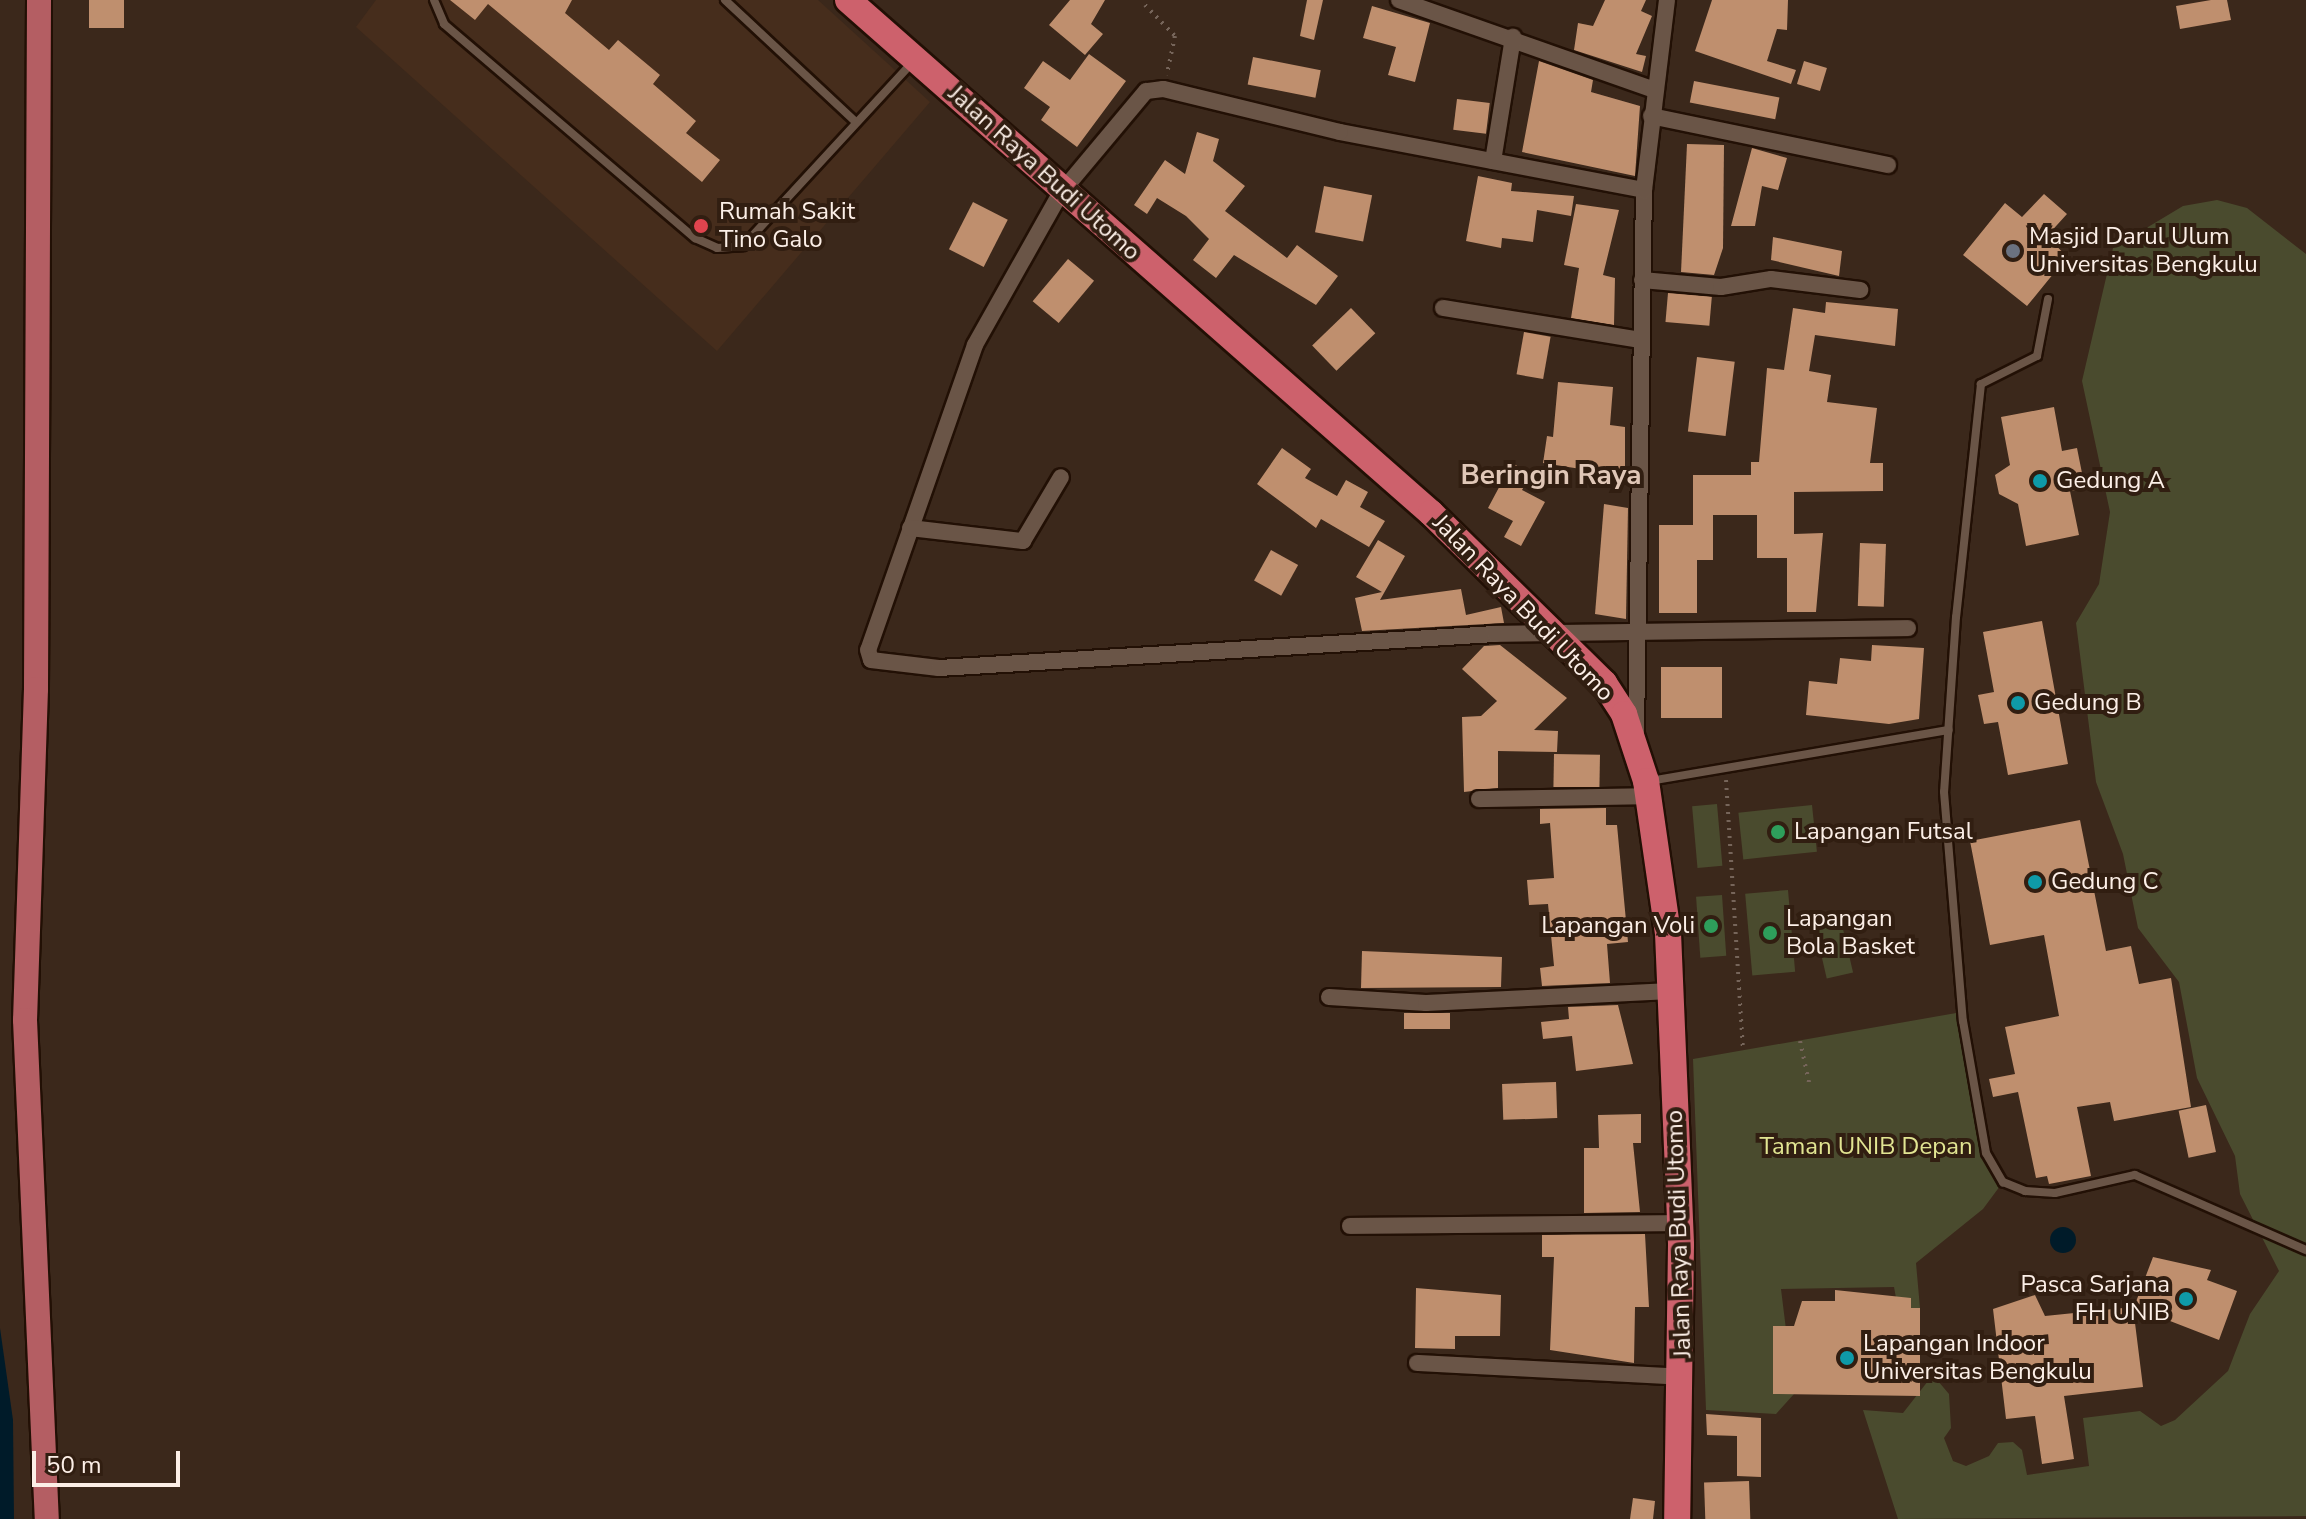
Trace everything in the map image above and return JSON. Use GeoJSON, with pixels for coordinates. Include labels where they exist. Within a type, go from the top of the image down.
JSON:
{"type":"FeatureCollection","features":[{"type":"Feature","properties":{"kind":"highway","name":"Jalan Raya Budi Utomo"},"geometry":{"type":"LineString","coordinates":[[848,0],[917,57],[1060,194],[1324,417],[1604,683],[1636,742],[1664,877],[1681,1223],[1683,1377],[1677,1519]]}},
{"type":"Feature","properties":{"kind":"main road"},"geometry":{"type":"LineString","coordinates":[[39,0],[36,689],[25,1020],[47,1519]]}},
{"type":"Feature","properties":{"kind":"street"},"geometry":{"type":"LineString","coordinates":[[1399,0],[1513,37],[1654,90]]}},
{"type":"Feature","properties":{"kind":"street"},"geometry":{"type":"LineString","coordinates":[[1636,742],[1644,190],[1667,0]]}},
{"type":"Feature","properties":{"kind":"street"},"geometry":{"type":"LineString","coordinates":[[1493,161],[1513,37]]}},
{"type":"Feature","properties":{"kind":"street"},"geometry":{"type":"LineString","coordinates":[[1644,190],[1493,161],[1163,89],[1133,101],[1060,194],[975,345],[868,650],[880,666],[1551,634],[1908,628]]}},
{"type":"Feature","properties":{"kind":"street"},"geometry":{"type":"LineString","coordinates":[[1651,116],[1888,165]]}},
{"type":"Feature","properties":{"kind":"street"},"geometry":{"type":"LineString","coordinates":[[1642,280],[1721,287],[1771,279],[1860,290]]}},
{"type":"Feature","properties":{"kind":"street"},"geometry":{"type":"LineString","coordinates":[[1443,308],[1640,340]]}},
{"type":"Feature","properties":{"kind":"street"},"geometry":{"type":"LineString","coordinates":[[910,528],[1023,541],[1061,477]]}},
{"type":"Feature","properties":{"kind":"street"},"geometry":{"type":"LineString","coordinates":[[1479,799],[1648,789]]}},
{"type":"Feature","properties":{"kind":"street"},"geometry":{"type":"LineString","coordinates":[[1329,997],[1426,1003],[1671,991]]}},
{"type":"Feature","properties":{"kind":"street"},"geometry":{"type":"LineString","coordinates":[[1350,1226],[1681,1223]]}},
{"type":"Feature","properties":{"kind":"street"},"geometry":{"type":"LineString","coordinates":[[1417,1363],[1683,1377]]}},
{"type":"Feature","properties":{"kind":"lane"},"geometry":{"type":"LineString","coordinates":[[434,0],[444,24],[695,238],[717,248],[743,246],[917,57]]}},
{"type":"Feature","properties":{"kind":"lane"},"geometry":{"type":"LineString","coordinates":[[725,0],[856,122]]}},
{"type":"Feature","properties":{"kind":"lane"},"geometry":{"type":"LineString","coordinates":[[2048,299],[2037,356],[1981,384],[1944,792],[1963,1021],[1992,1167],[2003,1182],[2040,1192],[2124,1175],[2156,1180],[2306,1250]]}},
{"type":"Feature","properties":{"kind":"lane"},"geometry":{"type":"LineString","coordinates":[[1648,789],[1725,770],[1949,730]]}},
{"type":"Feature","properties":{"kind":"path"},"geometry":{"type":"LineString","coordinates":[[1145,5],[1175,36],[1163,89]]}},
{"type":"Feature","properties":{"kind":"path"},"geometry":{"type":"LineString","coordinates":[[1725,770],[1743,1050]]}},
{"type":"Feature","properties":{"kind":"path"},"geometry":{"type":"LineString","coordinates":[[1800,1041],[1810,1087]]}},
{"type":"Feature","properties":{"kind":"shaded area","name":"Rumah Sakit Tino Galo"},"geometry":{"type":"Polygon","coordinates":[[[376,0],[818,0],[930,102],[717,351],[356,27],[376,0]]]}},
{"type":"Feature","properties":{"kind":"green space"},"geometry":{"type":"Polygon","coordinates":[[[2217,200],[2247,208],[2306,254],[2306,1516],[1898,1519],[1863,1410],[1903,1413],[1928,1381],[1938,1381],[1949,1394],[1951,1428],[1944,1438],[1953,1461],[1966,1466],[1989,1456],[1998,1443],[2013,1442],[2022,1450],[2027,1475],[2089,1466],[2083,1418],[2140,1411],[2161,1426],[2175,1420],[2228,1371],[2250,1314],[2279,1271],[2240,1194],[2235,1156],[2197,1078],[2179,982],[2138,928],[2123,854],[2096,782],[2076,623],[2099,584],[2110,512],[2082,381],[2113,248],[2183,206],[2217,200]]]}},
{"type":"Feature","properties":{"kind":"green space","name":"Lapangan Voli"},"geometry":{"type":"Polygon","coordinates":[[[1717,804],[1722,866],[1697,868],[1692,806],[1717,804]]]}},
{"type":"Feature","properties":{"kind":"green space","name":"Lapangan Futsal"},"geometry":{"type":"Polygon","coordinates":[[[1812,805],[1817,852],[1743,859],[1738,813],[1812,805]]]}},
{"type":"Feature","properties":{"kind":"green space","name":"Lapangan Bola Basket"},"geometry":{"type":"Polygon","coordinates":[[[1788,890],[1795,972],[1752,975],[1745,894],[1788,890]]]}},
{"type":"Feature","properties":{"kind":"green space","name":"Lapangan Voli"},"geometry":{"type":"Polygon","coordinates":[[[1722,895],[1726,956],[1700,958],[1696,897],[1722,895]]]}},
{"type":"Feature","properties":{"kind":"green space"},"geometry":{"type":"Polygon","coordinates":[[[1840,916],[1853,973],[1827,979],[1814,922],[1840,916]]]}},
{"type":"Feature","properties":{"kind":"green space","name":"Taman UNIB Depan"},"geometry":{"type":"Polygon","coordinates":[[[1962,1012],[1986,1153],[2003,1182],[1983,1209],[1916,1263],[1920,1308],[1911,1308],[1911,1298],[1896,1298],[1894,1287],[1781,1289],[1794,1394],[1776,1414],[1706,1410],[1693,1059],[1962,1012]]]}},
{"type":"Feature","properties":{"kind":"water"},"geometry":{"type":"Polygon","coordinates":[[[2063,1227],[2073,1230],[2076,1240],[2073,1250],[2063,1253],[2053,1250],[2050,1240],[2053,1230],[2063,1227]]]}},
{"type":"Feature","properties":{"kind":"water"},"geometry":{"type":"Polygon","coordinates":[[[0,1328],[13,1420],[14,1519],[0,1519],[0,1328]]]}},
{"type":"Feature","properties":{"kind":"building"},"geometry":{"type":"Polygon","coordinates":[[[89,0],[124,0],[124,28],[89,28],[89,0]]]}},
{"type":"Feature","properties":{"kind":"building","name":"Rumah Sakit Tino Galo"},"geometry":{"type":"Polygon","coordinates":[[[450,0],[572,0],[565,13],[609,50],[618,40],[660,75],[653,84],[696,121],[686,133],[720,160],[702,182],[488,4],[475,20],[450,0]]]}},
{"type":"Feature","properties":{"kind":"building"},"geometry":{"type":"Polygon","coordinates":[[[1070,0],[1105,0],[1091,24],[1103,34],[1085,55],[1049,25],[1070,0]]]}},
{"type":"Feature","properties":{"kind":"building"},"geometry":{"type":"Polygon","coordinates":[[[1307,0],[1323,0],[1314,40],[1300,36],[1307,0]]]}},
{"type":"Feature","properties":{"kind":"building"},"geometry":{"type":"Polygon","coordinates":[[[1605,0],[1646,0],[1641,11],[1652,16],[1636,54],[1646,56],[1642,72],[1574,50],[1578,23],[1593,26],[1605,0]]]}},
{"type":"Feature","properties":{"kind":"building"},"geometry":{"type":"Polygon","coordinates":[[[1712,0],[1788,0],[1787,30],[1777,29],[1767,61],[1796,70],[1791,84],[1695,51],[1712,0]]]}},
{"type":"Feature","properties":{"kind":"building"},"geometry":{"type":"Polygon","coordinates":[[[2227,0],[2231,20],[2180,29],[2176,6],[2227,0]]]}},
{"type":"Feature","properties":{"kind":"building"},"geometry":{"type":"Polygon","coordinates":[[[1372,6],[1430,23],[1415,82],[1388,75],[1396,47],[1363,38],[1372,6]]]}},
{"type":"Feature","properties":{"kind":"building"},"geometry":{"type":"Polygon","coordinates":[[[1089,54],[1126,81],[1077,147],[1041,120],[1050,107],[1024,88],[1043,61],[1070,80],[1089,54]]]}},
{"type":"Feature","properties":{"kind":"building"},"geometry":{"type":"Polygon","coordinates":[[[1253,57],[1321,70],[1315,98],[1248,84],[1253,57]]]}},
{"type":"Feature","properties":{"kind":"building"},"geometry":{"type":"Polygon","coordinates":[[[1539,61],[1593,80],[1591,92],[1640,106],[1635,176],[1522,152],[1539,61]]]}},
{"type":"Feature","properties":{"kind":"building"},"geometry":{"type":"Polygon","coordinates":[[[1804,61],[1827,68],[1820,91],[1797,84],[1804,61]]]}},
{"type":"Feature","properties":{"kind":"building"},"geometry":{"type":"Polygon","coordinates":[[[1694,81],[1779,98],[1775,119],[1690,103],[1694,81]]]}},
{"type":"Feature","properties":{"kind":"building"},"geometry":{"type":"Polygon","coordinates":[[[1457,99],[1490,103],[1486,134],[1453,130],[1457,99]]]}},
{"type":"Feature","properties":{"kind":"building"},"geometry":{"type":"Polygon","coordinates":[[[1197,132],[1219,139],[1213,161],[1245,186],[1225,211],[1287,258],[1297,245],[1338,276],[1316,305],[1234,255],[1216,278],[1193,260],[1209,239],[1186,216],[1157,198],[1147,214],[1134,205],[1165,160],[1185,174],[1197,132]]]}},
{"type":"Feature","properties":{"kind":"building"},"geometry":{"type":"Polygon","coordinates":[[[1687,144],[1724,145],[1723,248],[1714,275],[1681,272],[1687,144]]]}},
{"type":"Feature","properties":{"kind":"building"},"geometry":{"type":"Polygon","coordinates":[[[1752,148],[1787,158],[1778,190],[1762,186],[1755,226],[1731,226],[1752,148]]]}},
{"type":"Feature","properties":{"kind":"building"},"geometry":{"type":"Polygon","coordinates":[[[1478,176],[1512,183],[1511,191],[1574,196],[1571,216],[1537,210],[1533,242],[1502,238],[1501,248],[1466,241],[1478,176]]]}},
{"type":"Feature","properties":{"kind":"building"},"geometry":{"type":"Polygon","coordinates":[[[1324,186],[1372,195],[1363,241],[1315,232],[1324,186]]]}},
{"type":"Feature","properties":{"kind":"building","name":"Masjid Darul Ulum Universitas Bengkulu"},"geometry":{"type":"Polygon","coordinates":[[[2044,194],[2067,214],[2047,236],[2067,257],[2027,306],[1963,255],[2005,203],[2022,217],[2044,194]]]}},
{"type":"Feature","properties":{"kind":"building"},"geometry":{"type":"Polygon","coordinates":[[[973,202],[1008,220],[984,267],[949,249],[973,202]]]}},
{"type":"Feature","properties":{"kind":"building"},"geometry":{"type":"Polygon","coordinates":[[[1576,204],[1619,210],[1603,275],[1615,278],[1614,325],[1571,318],[1579,268],[1564,265],[1576,204]]]}},
{"type":"Feature","properties":{"kind":"building"},"geometry":{"type":"Polygon","coordinates":[[[1773,237],[1842,251],[1839,276],[1771,260],[1773,237]]]}},
{"type":"Feature","properties":{"kind":"building"},"geometry":{"type":"Polygon","coordinates":[[[1068,259],[1094,281],[1059,323],[1033,301],[1068,259]]]}},
{"type":"Feature","properties":{"kind":"building"},"geometry":{"type":"Polygon","coordinates":[[[1668,293],[1712,297],[1709,326],[1665,322],[1668,293]]]}},
{"type":"Feature","properties":{"kind":"building"},"geometry":{"type":"Polygon","coordinates":[[[1826,302],[1898,309],[1895,346],[1815,335],[1809,371],[1831,375],[1827,402],[1877,408],[1870,463],[1883,463],[1883,491],[1794,492],[1794,534],[1823,533],[1816,612],[1787,612],[1787,558],[1757,558],[1757,515],[1713,515],[1713,560],[1697,560],[1697,613],[1659,613],[1659,525],[1693,525],[1693,475],[1751,475],[1751,462],[1759,462],[1767,368],[1784,370],[1793,308],[1825,313],[1826,302]]]}},
{"type":"Feature","properties":{"kind":"building"},"geometry":{"type":"Polygon","coordinates":[[[1351,308],[1375,333],[1336,371],[1312,346],[1351,308]]]}},
{"type":"Feature","properties":{"kind":"building"},"geometry":{"type":"Polygon","coordinates":[[[1524,332],[1551,337],[1543,379],[1517,374],[1524,332]]]}},
{"type":"Feature","properties":{"kind":"building"},"geometry":{"type":"Polygon","coordinates":[[[1697,357],[1735,362],[1726,436],[1688,431],[1697,357]]]}},
{"type":"Feature","properties":{"kind":"building"},"geometry":{"type":"Polygon","coordinates":[[[1558,382],[1613,387],[1610,425],[1625,427],[1625,476],[1543,463],[1547,436],[1553,437],[1558,382]]]}},
{"type":"Feature","properties":{"kind":"building","name":"Gedung A"},"geometry":{"type":"Polygon","coordinates":[[[2054,407],[2062,451],[2077,448],[2085,488],[2070,491],[2079,535],[2026,546],[2018,504],[1999,494],[1995,475],[2010,465],[2001,417],[2054,407]]]}},
{"type":"Feature","properties":{"kind":"building"},"geometry":{"type":"Polygon","coordinates":[[[1282,448],[1311,469],[1305,478],[1337,496],[1346,480],[1368,492],[1360,507],[1385,521],[1369,547],[1321,519],[1316,528],[1257,484],[1282,448]]]}},
{"type":"Feature","properties":{"kind":"building"},"geometry":{"type":"Polygon","coordinates":[[[1512,463],[1531,474],[1522,490],[1545,502],[1521,546],[1504,537],[1513,521],[1488,508],[1512,463]]]}},
{"type":"Feature","properties":{"kind":"building"},"geometry":{"type":"Polygon","coordinates":[[[1604,504],[1628,508],[1626,619],[1595,614],[1604,504]]]}},
{"type":"Feature","properties":{"kind":"building"},"geometry":{"type":"Polygon","coordinates":[[[1378,540],[1405,556],[1380,600],[1461,589],[1466,615],[1501,607],[1504,623],[1362,631],[1355,598],[1382,592],[1356,577],[1378,540]]]}},
{"type":"Feature","properties":{"kind":"building"},"geometry":{"type":"Polygon","coordinates":[[[1860,543],[1886,544],[1884,607],[1858,606],[1860,543]]]}},
{"type":"Feature","properties":{"kind":"building"},"geometry":{"type":"Polygon","coordinates":[[[1271,550],[1298,565],[1281,596],[1254,581],[1271,550]]]}},
{"type":"Feature","properties":{"kind":"building","name":"Gedung B"},"geometry":{"type":"Polygon","coordinates":[[[2042,621],[2068,764],[2008,775],[1998,722],[1984,724],[1978,695],[1994,692],[1983,632],[2042,621]]]}},
{"type":"Feature","properties":{"kind":"building"},"geometry":{"type":"Polygon","coordinates":[[[1500,645],[1567,698],[1534,730],[1558,731],[1557,752],[1498,751],[1498,788],[1464,792],[1462,717],[1481,716],[1497,701],[1462,669],[1484,646],[1500,645]]]}},
{"type":"Feature","properties":{"kind":"building"},"geometry":{"type":"Polygon","coordinates":[[[1872,645],[1924,648],[1919,719],[1889,724],[1806,715],[1809,681],[1837,684],[1840,658],[1871,661],[1872,645]]]}},
{"type":"Feature","properties":{"kind":"building"},"geometry":{"type":"Polygon","coordinates":[[[1661,667],[1722,667],[1722,718],[1661,718],[1661,667]]]}},
{"type":"Feature","properties":{"kind":"building"},"geometry":{"type":"Polygon","coordinates":[[[1554,754],[1600,755],[1599,788],[1553,787],[1554,754]]]}},
{"type":"Feature","properties":{"kind":"building"},"geometry":{"type":"Polygon","coordinates":[[[1606,808],[1606,825],[1617,825],[1628,942],[1607,944],[1610,983],[1542,986],[1540,968],[1554,966],[1548,904],[1529,905],[1527,880],[1554,878],[1550,823],[1540,824],[1540,809],[1606,808]]]}},
{"type":"Feature","properties":{"kind":"building"},"geometry":{"type":"Polygon","coordinates":[[[2080,820],[2106,951],[2131,946],[2139,984],[2171,978],[2191,1107],[2114,1121],[2110,1102],[2077,1107],[2091,1176],[2049,1184],[2047,1176],[2036,1178],[2018,1092],[1993,1097],[1989,1079],[2015,1074],[2005,1027],[2059,1016],[2044,935],[1990,945],[1970,841],[2080,820]]]}},
{"type":"Feature","properties":{"kind":"building"},"geometry":{"type":"Polygon","coordinates":[[[1362,951],[1502,957],[1501,987],[1361,988],[1362,951]]]}},
{"type":"Feature","properties":{"kind":"building"},"geometry":{"type":"Polygon","coordinates":[[[1618,1005],[1633,1064],[1576,1071],[1572,1036],[1543,1039],[1541,1022],[1569,1019],[1568,1007],[1618,1005]]]}},
{"type":"Feature","properties":{"kind":"building"},"geometry":{"type":"Polygon","coordinates":[[[1404,1013],[1450,1013],[1450,1029],[1404,1029],[1404,1013]]]}},
{"type":"Feature","properties":{"kind":"building"},"geometry":{"type":"Polygon","coordinates":[[[1556,1082],[1557,1118],[1503,1120],[1502,1084],[1556,1082]]]}},
{"type":"Feature","properties":{"kind":"building"},"geometry":{"type":"Polygon","coordinates":[[[2206,1105],[2216,1152],[2189,1158],[2179,1111],[2206,1105]]]}},
{"type":"Feature","properties":{"kind":"building"},"geometry":{"type":"Polygon","coordinates":[[[1641,1114],[1641,1143],[1633,1143],[1640,1212],[1584,1213],[1584,1148],[1599,1148],[1598,1115],[1641,1114]]]}},
{"type":"Feature","properties":{"kind":"building"},"geometry":{"type":"Polygon","coordinates":[[[1645,1234],[1649,1307],[1635,1307],[1634,1363],[1550,1350],[1554,1257],[1542,1257],[1542,1235],[1645,1234]]]}},
{"type":"Feature","properties":{"kind":"building","name":"Pasca Sarjana FH UNIB"},"geometry":{"type":"Polygon","coordinates":[[[2153,1257],[2211,1270],[2207,1280],[2237,1291],[2219,1340],[2134,1307],[2153,1257]]]}},
{"type":"Feature","properties":{"kind":"building"},"geometry":{"type":"Polygon","coordinates":[[[1416,1288],[1501,1295],[1500,1336],[1455,1336],[1455,1349],[1415,1348],[1416,1288]]]}},
{"type":"Feature","properties":{"kind":"building","name":"Lapangan Indoor Universitas Bengkulu"},"geometry":{"type":"Polygon","coordinates":[[[1835,1290],[1911,1298],[1911,1308],[1920,1308],[1920,1396],[1773,1394],[1773,1326],[1794,1326],[1802,1301],[1835,1301],[1835,1290]]]}},
{"type":"Feature","properties":{"kind":"building"},"geometry":{"type":"Polygon","coordinates":[[[2035,1295],[2045,1316],[2133,1307],[2143,1387],[2064,1396],[2074,1459],[2042,1464],[2035,1416],[2006,1419],[1993,1309],[2035,1295]]]}},
{"type":"Feature","properties":{"kind":"building"},"geometry":{"type":"Polygon","coordinates":[[[1706,1414],[1761,1418],[1761,1477],[1737,1476],[1737,1436],[1707,1435],[1706,1414]]]}},
{"type":"Feature","properties":{"kind":"building"},"geometry":{"type":"Polygon","coordinates":[[[1749,1481],[1750,1519],[1705,1519],[1704,1483],[1749,1481]]]}},
{"type":"Feature","properties":{"kind":"building"},"geometry":{"type":"Polygon","coordinates":[[[1633,1498],[1655,1501],[1653,1519],[1630,1519],[1633,1498]]]}},
{"type":"Feature","properties":{"kind":"place","name":"Rumah Sakit Tino Galo"},"geometry":{"type":"Point","coordinates":[701,226]}},
{"type":"Feature","properties":{"kind":"place","name":"Masjid Darul Ulum Universitas Bengkulu"},"geometry":{"type":"Point","coordinates":[2013,251]}},
{"type":"Feature","properties":{"kind":"place","name":"Gedung A"},"geometry":{"type":"Point","coordinates":[2040,481]}},
{"type":"Feature","properties":{"kind":"place","name":"Gedung B"},"geometry":{"type":"Point","coordinates":[2018,703]}},
{"type":"Feature","properties":{"kind":"place","name":"Lapangan Futsal"},"geometry":{"type":"Point","coordinates":[1778,832]}},
{"type":"Feature","properties":{"kind":"place","name":"Gedung C"},"geometry":{"type":"Point","coordinates":[2035,882]}},
{"type":"Feature","properties":{"kind":"place","name":"Lapangan Voli"},"geometry":{"type":"Point","coordinates":[1711,926]}},
{"type":"Feature","properties":{"kind":"place","name":"Lapangan Bola Basket"},"geometry":{"type":"Point","coordinates":[1770,933]}},
{"type":"Feature","properties":{"kind":"place","name":"Pasca Sarjana FH UNIB"},"geometry":{"type":"Point","coordinates":[2186,1299]}},
{"type":"Feature","properties":{"kind":"place","name":"Lapangan Indoor Universitas Bengkulu"},"geometry":{"type":"Point","coordinates":[1847,1358]}},
{"type":"Feature","properties":{"kind":"district","name":"Beringin Raya"},"geometry":{"type":"Point","coordinates":[1551,475]}}]}
